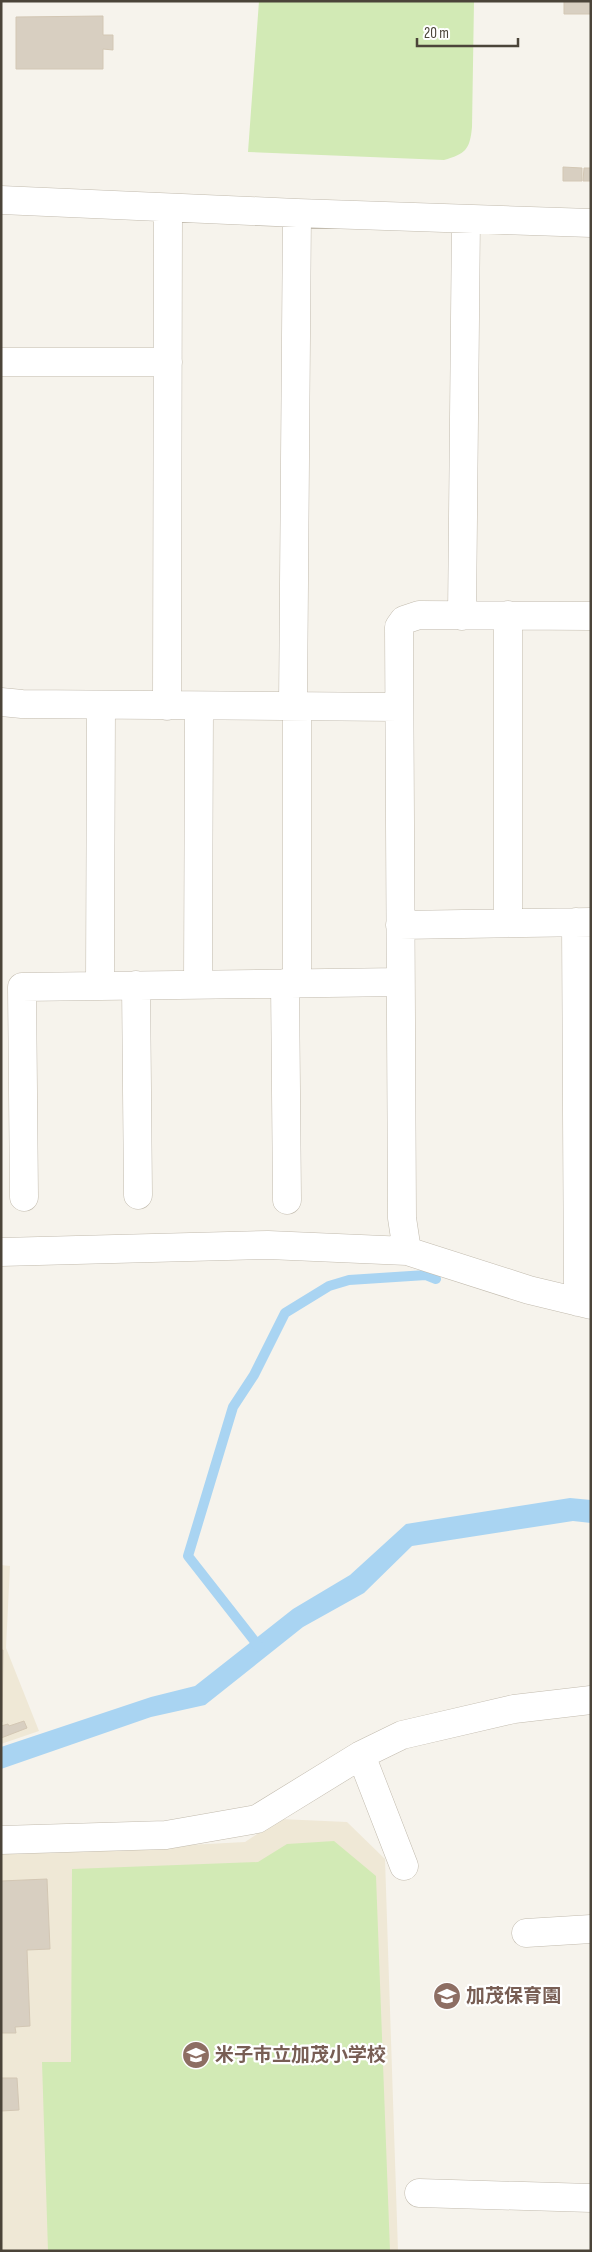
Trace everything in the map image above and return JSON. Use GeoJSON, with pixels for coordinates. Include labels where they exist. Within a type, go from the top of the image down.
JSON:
{"type":"FeatureCollection","features":[{"type":"Feature","properties":{"kind":"street"},"geometry":{"type":"LineString","coordinates":[[1,200],[591,223]]}},
{"type":"Feature","properties":{"kind":"street"},"geometry":{"type":"LineString","coordinates":[[167,706],[168,208]]}},
{"type":"Feature","properties":{"kind":"street"},"geometry":{"type":"LineString","coordinates":[[287,1200],[295,706],[298,213]]}},
{"type":"Feature","properties":{"kind":"street"},"geometry":{"type":"LineString","coordinates":[[462,616],[466,219]]}},
{"type":"Feature","properties":{"kind":"street"},"geometry":{"type":"LineString","coordinates":[[1,362],[168,362]]}},
{"type":"Feature","properties":{"kind":"street"},"geometry":{"type":"LineString","coordinates":[[407,1251],[402,1218],[399,627],[404,620],[419,615],[591,616]]}},
{"type":"Feature","properties":{"kind":"street"},"geometry":{"type":"LineString","coordinates":[[508,615],[508,923]]}},
{"type":"Feature","properties":{"kind":"street"},"geometry":{"type":"LineString","coordinates":[[1,702],[167,706],[398,707]]}},
{"type":"Feature","properties":{"kind":"street"},"geometry":{"type":"LineString","coordinates":[[100,985],[101,705]]}},
{"type":"Feature","properties":{"kind":"street"},"geometry":{"type":"LineString","coordinates":[[198,984],[199,706]]}},
{"type":"Feature","properties":{"kind":"street"},"geometry":{"type":"LineString","coordinates":[[1,1252],[268,1246],[407,1251],[528,1290],[584,1304],[583,922],[400,925]]}},
{"type":"Feature","properties":{"kind":"street"},"geometry":{"type":"LineString","coordinates":[[24,1197],[22,986],[400,982]]}},
{"type":"Feature","properties":{"kind":"street"},"geometry":{"type":"LineString","coordinates":[[136,985],[138,1195]]}},
{"type":"Feature","properties":{"kind":"street"},"geometry":{"type":"LineString","coordinates":[[1,1840],[166,1835],[258,1819],[361,1755],[402,1735],[514,1709],[591,1700]]}},
{"type":"Feature","properties":{"kind":"street"},"geometry":{"type":"LineString","coordinates":[[361,1755],[404,1866]]}},
{"type":"Feature","properties":{"kind":"street"},"geometry":{"type":"LineString","coordinates":[[526,1933],[591,1929]]}},
{"type":"Feature","properties":{"kind":"street"},"geometry":{"type":"LineString","coordinates":[[419,2193],[591,2198]]}},
{"type":"Feature","properties":{"kind":"shaded area"},"geometry":{"type":"Polygon","coordinates":[[[1,1565],[10,1566],[6,1648],[39,1731],[1,1744],[1,1565]]]}},
{"type":"Feature","properties":{"kind":"shaded area","name":"米子市立加茂小学校"},"geometry":{"type":"Polygon","coordinates":[[[280,1819],[347,1822],[385,1859],[398,2251],[1,2251],[1,1852],[96,1850],[245,1842],[280,1819]]]}},
{"type":"Feature","properties":{"kind":"green space"},"geometry":{"type":"Polygon","coordinates":[[[259,1],[474,1],[472,127],[468,146],[457,156],[444,160],[248,152],[259,1]]]}},
{"type":"Feature","properties":{"kind":"green space","name":"米子市立加茂小学校"},"geometry":{"type":"Polygon","coordinates":[[[334,1841],[376,1876],[390,2251],[48,2251],[42,2062],[71,2062],[72,1869],[258,1862],[287,1844],[334,1841]]]}},
{"type":"Feature","properties":{"kind":"water"},"geometry":{"type":"Polygon","coordinates":[[[570,1498],[591,1500],[591,1523],[573,1521],[412,1546],[364,1593],[303,1627],[205,1705],[151,1717],[1,1769],[1,1747],[151,1697],[195,1686],[293,1609],[350,1575],[406,1524],[570,1498]]]}},
{"type":"Feature","properties":{"kind":"building"},"geometry":{"type":"Polygon","coordinates":[[[564,1],[591,1],[591,14],[564,14],[564,1]]]}},
{"type":"Feature","properties":{"kind":"building"},"geometry":{"type":"Polygon","coordinates":[[[103,16],[103,35],[113,35],[113,50],[103,49],[103,69],[16,69],[16,17],[103,16]]]}},
{"type":"Feature","properties":{"kind":"building"},"geometry":{"type":"Polygon","coordinates":[[[563,167],[582,168],[582,181],[563,181],[563,167]]]}},
{"type":"Feature","properties":{"kind":"building"},"geometry":{"type":"Polygon","coordinates":[[[584,168],[591,168],[591,181],[583,181],[584,168]]]}},
{"type":"Feature","properties":{"kind":"building"},"geometry":{"type":"Polygon","coordinates":[[[1,1650],[3,1650],[2,1722],[1,1722],[1,1650]]]}},
{"type":"Feature","properties":{"kind":"building"},"geometry":{"type":"Polygon","coordinates":[[[24,1721],[27,1728],[1,1738],[1,1726],[8,1724],[9,1726],[24,1721]]]}},
{"type":"Feature","properties":{"kind":"building"},"geometry":{"type":"Polygon","coordinates":[[[47,1879],[50,1949],[27,1950],[30,2026],[15,2027],[16,2033],[1,2033],[1,1881],[47,1879]]]}},
{"type":"Feature","properties":{"kind":"building"},"geometry":{"type":"Polygon","coordinates":[[[1,2078],[17,2078],[19,2110],[1,2111],[1,2078]]]}},
{"type":"Feature","properties":{"kind":"waterway"},"geometry":{"type":"LineString","coordinates":[[260,1648],[188,1556],[233,1407],[254,1375],[285,1313],[329,1286],[349,1280],[426,1275],[436,1279]]}},
{"type":"Feature","properties":{"kind":"place","name":"加茂保育園"},"geometry":{"type":"Point","coordinates":[447,1996]}},
{"type":"Feature","properties":{"kind":"place","name":"米子市立加茂小学校"},"geometry":{"type":"Point","coordinates":[196,2055]}}]}
